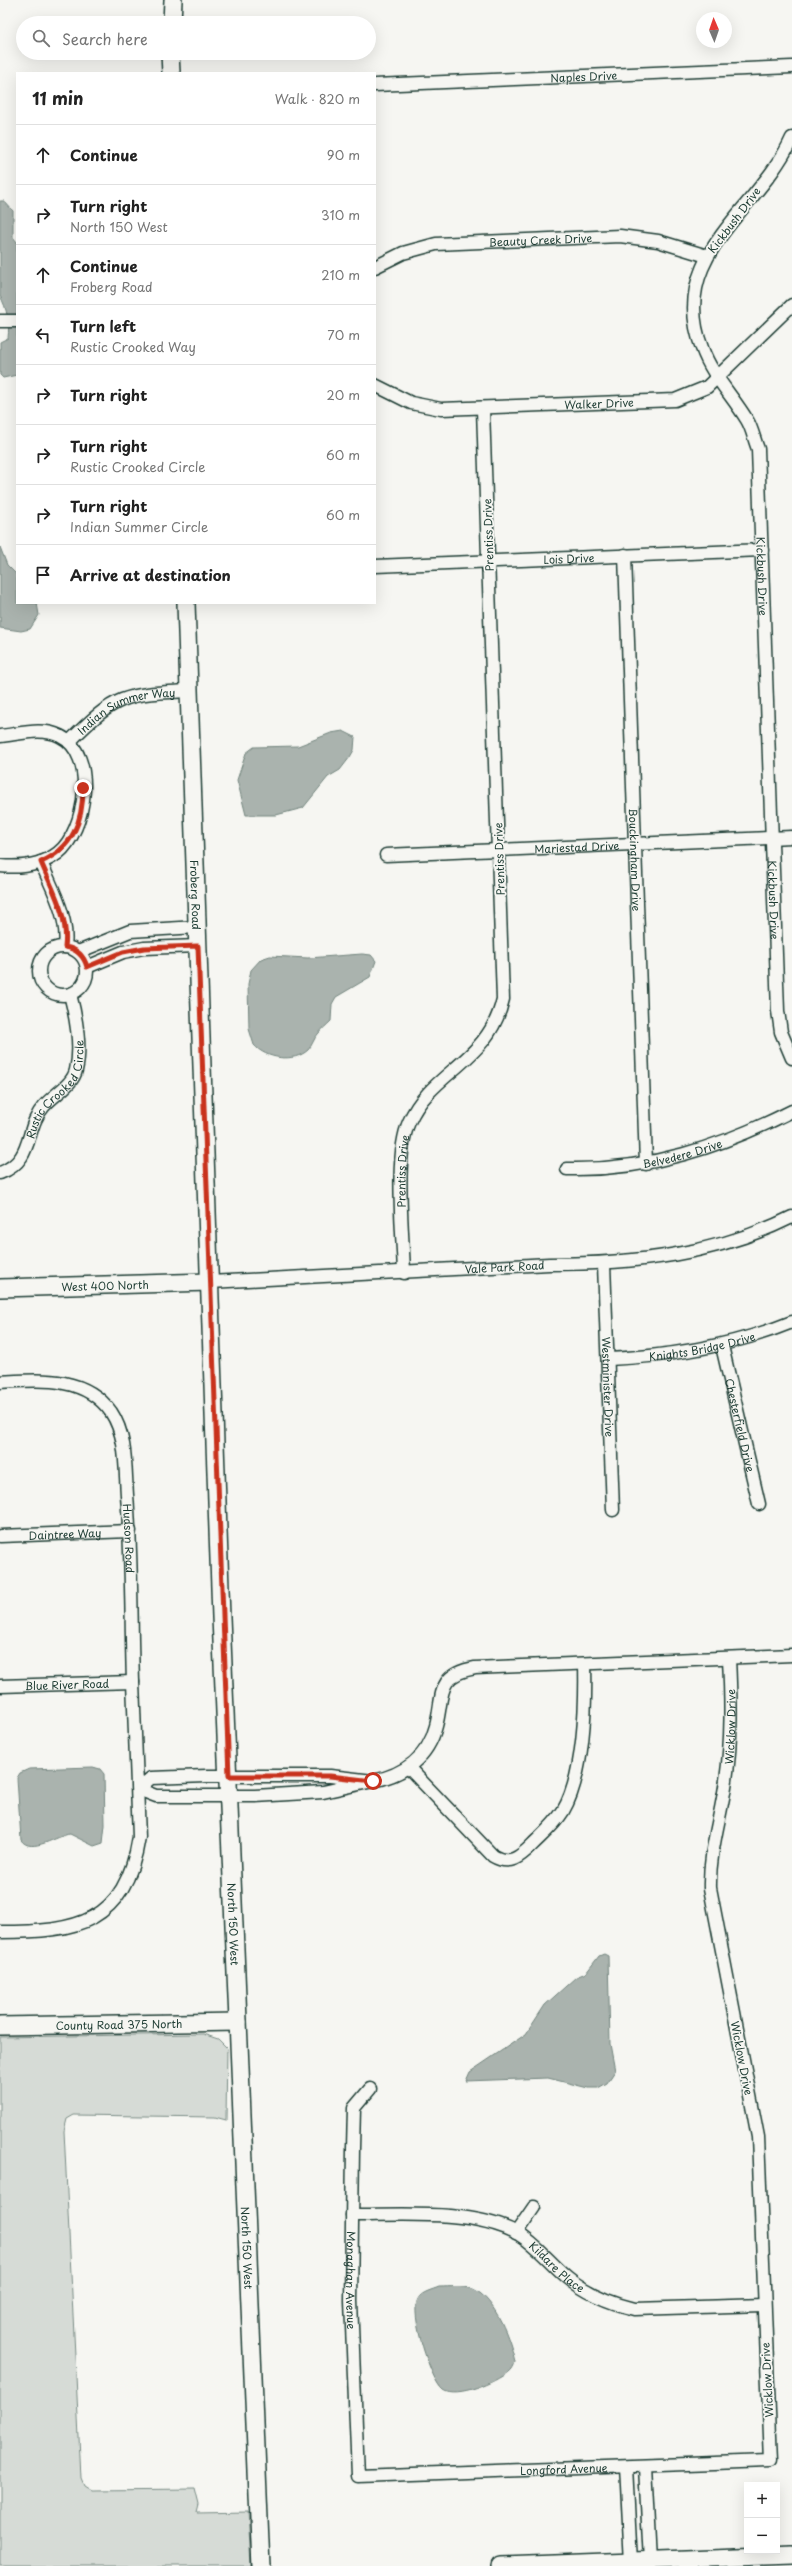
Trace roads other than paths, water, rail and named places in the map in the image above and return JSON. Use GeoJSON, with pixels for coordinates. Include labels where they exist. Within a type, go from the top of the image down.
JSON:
{"type":"FeatureCollection","features":[{"type":"Feature","properties":{"kind":"street"},"geometry":{"type":"LineString","coordinates":[[172,0],[172,16]]}},
{"type":"Feature","properties":{"kind":"street"},"geometry":{"type":"LineString","coordinates":[[170,60],[171,72]]}},
{"type":"Feature","properties":{"kind":"street","name":"Naples Drive"},"geometry":{"type":"LineString","coordinates":[[376,85],[792,67]]}},
{"type":"Feature","properties":{"kind":"street","name":"Kickbush Drive"},"geometry":{"type":"LineString","coordinates":[[792,138],[776,165],[717,239],[707,256],[698,284],[695,314],[701,348],[716,379],[748,421],[758,448],[778,1011],[780,1032],[792,1058]]}},
{"type":"Feature","properties":{"kind":"street","name":"Beauty Creek Drive"},"geometry":{"type":"LineString","coordinates":[[376,266],[402,253],[436,244],[620,236],[658,241],[707,256]]}},
{"type":"Feature","properties":{"kind":"street","name":"Walker Drive"},"geometry":{"type":"LineString","coordinates":[[376,386],[398,398],[427,407],[454,410],[665,402],[692,395],[716,379],[762,332],[792,306]]}},
{"type":"Feature","properties":{"kind":"street"},"geometry":{"type":"LineString","coordinates":[[2,321],[16,321]]}},
{"type":"Feature","properties":{"kind":"street","name":"Prentiss Drive"},"geometry":{"type":"LineString","coordinates":[[404,1273],[401,1156],[408,1122],[426,1095],[483,1042],[492,1029],[501,1006],[503,991],[483,409]]}},
{"type":"Feature","properties":{"kind":"street","name":"Lois Drive"},"geometry":{"type":"LineString","coordinates":[[376,566],[762,550]]}},
{"type":"Feature","properties":{"kind":"street","name":"Bouckingham Drive"},"geometry":{"type":"LineString","coordinates":[[625,555],[646,1164]]}},
{"type":"Feature","properties":{"kind":"street","name":"Froberg Road"},"geometry":{"type":"LineString","coordinates":[[186,604],[210,1282]]}},
{"type":"Feature","properties":{"kind":"street","name":"Indian Summer Way"},"geometry":{"type":"LineString","coordinates":[[69,742],[99,713],[119,700],[139,693],[189,691]]}},
{"type":"Feature","properties":{"kind":"street"},"geometry":{"type":"LineString","coordinates":[[0,736],[45,732],[61,736],[69,742],[77,754],[82,772],[83,800],[80,820],[66,846],[41,862],[20,867],[0,866]]}},
{"type":"Feature","properties":{"kind":"street","name":"Mariestad Drive"},"geometry":{"type":"LineString","coordinates":[[386,855],[792,837]]}},
{"type":"Feature","properties":{"kind":"street"},"geometry":{"type":"LineString","coordinates":[[41,862],[62,913],[66,930],[65,947]]}},
{"type":"Feature","properties":{"kind":"street"},"geometry":{"type":"LineString","coordinates":[[78,952],[130,931],[197,926]]}},
{"type":"Feature","properties":{"kind":"street"},"geometry":{"type":"LineString","coordinates":[[87,967],[130,951],[198,946]]}},
{"type":"Feature","properties":{"kind":"street"},"geometry":{"type":"LineString","coordinates":[[65,947],[78,952],[85,959],[87,967],[85,981],[77,990],[70,994],[62,994],[51,991],[43,984],[40,974],[40,966],[47,953],[55,948],[65,947]]}},
{"type":"Feature","properties":{"kind":"street","name":"Rustic Crooked Circle"},"geometry":{"type":"LineString","coordinates":[[0,1173],[18,1161],[27,1148],[43,1107],[76,1072],[78,1048],[74,1011],[70,994]]}},
{"type":"Feature","properties":{"kind":"street","name":"Belvedere Drive"},"geometry":{"type":"LineString","coordinates":[[567,1169],[646,1164],[687,1155],[728,1142],[792,1111]]}},
{"type":"Feature","properties":{"kind":"street","name":"Vale Park Road"},"geometry":{"type":"LineString","coordinates":[[210,1282],[404,1273],[549,1264],[604,1264],[650,1259],[700,1250],[743,1237],[792,1217]]}},
{"type":"Feature","properties":{"kind":"street","name":"Westminister Drive"},"geometry":{"type":"LineString","coordinates":[[604,1264],[609,1359],[613,1510]]}},
{"type":"Feature","properties":{"kind":"street","name":"West 400 North"},"geometry":{"type":"LineString","coordinates":[[0,1288],[210,1282]]}},
{"type":"Feature","properties":{"kind":"street","name":"North 150 West"},"geometry":{"type":"LineString","coordinates":[[210,1282],[238,2022],[261,2566]]}},
{"type":"Feature","properties":{"kind":"street","name":"Knights Bridge Drive"},"geometry":{"type":"LineString","coordinates":[[609,1359],[646,1357],[722,1346],[792,1322]]}},
{"type":"Feature","properties":{"kind":"street","name":"Chesterfield Drive"},"geometry":{"type":"LineString","coordinates":[[722,1346],[759,1504]]}},
{"type":"Feature","properties":{"kind":"street","name":"Hudson Road"},"geometry":{"type":"LineString","coordinates":[[0,1382],[47,1380],[66,1382],[92,1395],[111,1412],[119,1428],[124,1447],[130,1530],[133,1682],[139,1837],[135,1859],[120,1891],[108,1905],[90,1919],[74,1926],[40,1932],[0,1932]]}},
{"type":"Feature","properties":{"kind":"street","name":"Daintree Way"},"geometry":{"type":"LineString","coordinates":[[0,1536],[130,1530]]}},
{"type":"Feature","properties":{"kind":"street"},"geometry":{"type":"LineString","coordinates":[[373,1781],[330,1776],[151,1778],[138,1788],[156,1796],[323,1792],[373,1781],[393,1775],[408,1768],[422,1754],[432,1739],[438,1717],[440,1693],[448,1680],[457,1673],[475,1668],[792,1655]]}},
{"type":"Feature","properties":{"kind":"street","name":"Wicklow Drive"},"geometry":{"type":"LineString","coordinates":[[729,1658],[732,1721],[726,1780],[709,1864],[710,1888],[758,2137],[763,2305],[771,2461]]}},
{"type":"Feature","properties":{"kind":"street"},"geometry":{"type":"LineString","coordinates":[[408,1768],[493,1856],[510,1861],[520,1856],[555,1822],[570,1796],[584,1725],[585,1664]]}},
{"type":"Feature","properties":{"kind":"street","name":"Blue River Road"},"geometry":{"type":"LineString","coordinates":[[0,1686],[133,1682]]}},
{"type":"Feature","properties":{"kind":"street","name":"County Road 375 North"},"geometry":{"type":"LineString","coordinates":[[0,2026],[238,2022]]}},
{"type":"Feature","properties":{"kind":"street","name":"Monaghan Avenue"},"geometry":{"type":"LineString","coordinates":[[358,2476],[351,2301],[354,2108],[370,2089]]}},
{"type":"Feature","properties":{"kind":"street"},"geometry":{"type":"LineString","coordinates":[[516,2233],[534,2207]]}},
{"type":"Feature","properties":{"kind":"street","name":"Kildare Place"},"geometry":{"type":"LineString","coordinates":[[352,2215],[453,2217],[487,2222],[516,2233],[542,2252],[566,2277],[582,2289],[616,2305],[635,2309],[656,2310],[763,2305]]}},
{"type":"Feature","properties":{"kind":"street","name":"Longford Avenue"},"geometry":{"type":"LineString","coordinates":[[358,2476],[645,2467],[771,2461]]}},
{"type":"Feature","properties":{"kind":"street"},"geometry":{"type":"LineString","coordinates":[[626,2467],[630,2562]]}},
{"type":"Feature","properties":{"kind":"street"},"geometry":{"type":"LineString","coordinates":[[645,2467],[650,2561]]}},
{"type":"Feature","properties":{"kind":"street"},"geometry":{"type":"LineString","coordinates":[[500,2566],[792,2555]]}}]}
